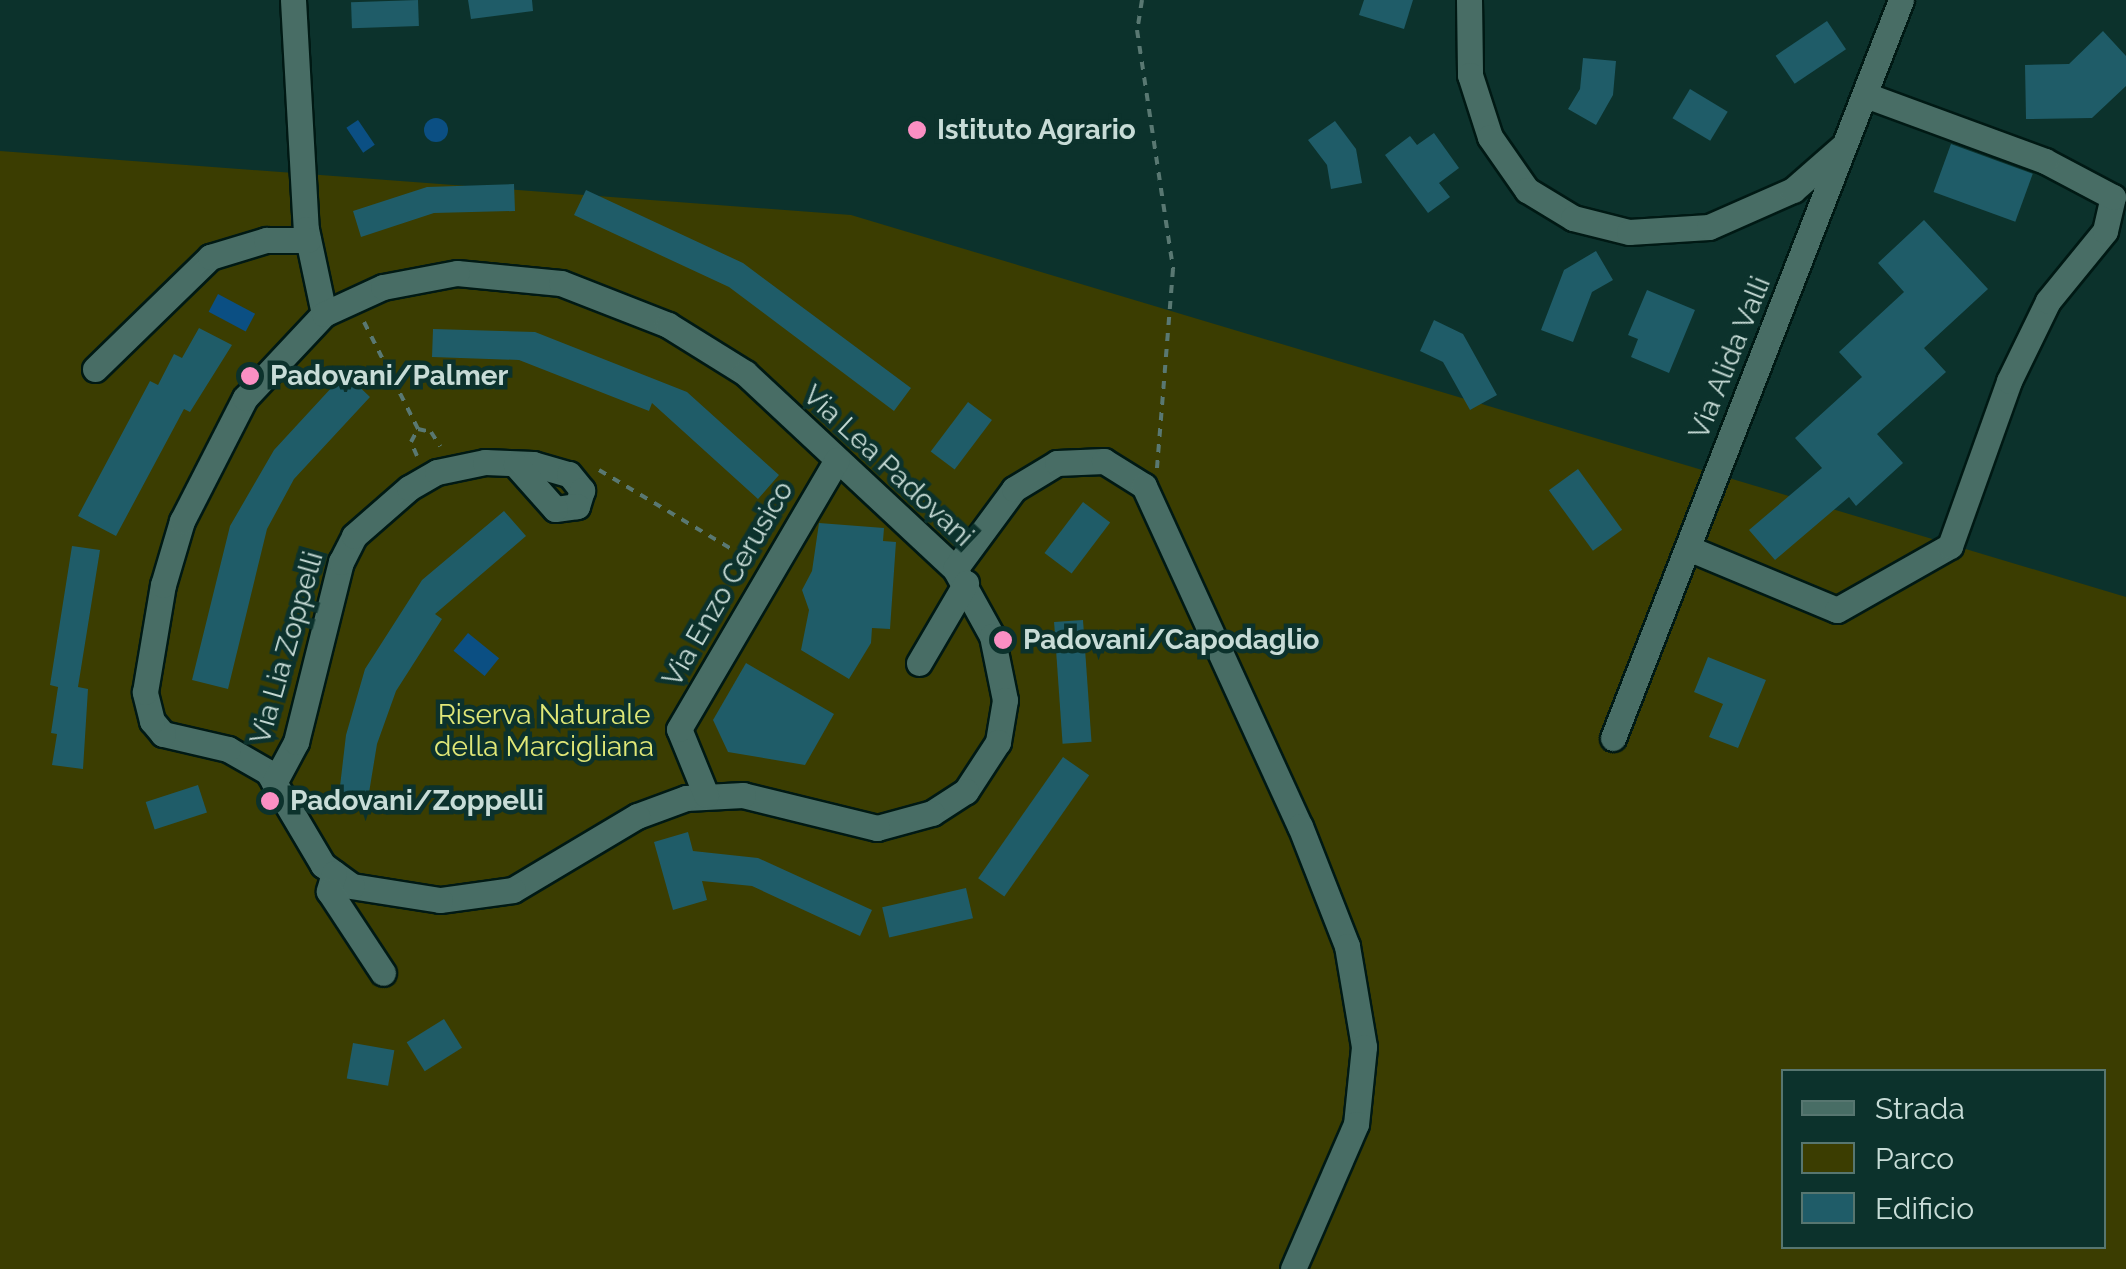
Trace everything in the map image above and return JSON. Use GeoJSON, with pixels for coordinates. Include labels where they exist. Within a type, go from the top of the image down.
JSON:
{"type":"FeatureCollection","features":[{"type":"Feature","properties":{"kind":"street"},"geometry":{"type":"LineString","coordinates":[[293,0],[308,240],[324,314]]}},
{"type":"Feature","properties":{"kind":"street"},"geometry":{"type":"LineString","coordinates":[[1470,0],[1470,76],[1490,137],[1527,190],[1573,218],[1629,232],[1709,227],[1794,190],[1849,140]]}},
{"type":"Feature","properties":{"kind":"street","name":"Via Alida Valli"},"geometry":{"type":"LineString","coordinates":[[1612,738],[1902,0]]}},
{"type":"Feature","properties":{"kind":"street"},"geometry":{"type":"LineString","coordinates":[[1688,548],[1836,610],[1950,546],[2009,381],[2048,300],[2105,231],[2114,197],[2045,161],[1866,95]]}},
{"type":"Feature","properties":{"kind":"street"},"geometry":{"type":"LineString","coordinates":[[95,370],[210,257],[266,240],[308,240]]}},
{"type":"Feature","properties":{"kind":"street","name":"Via Lea Padovani"},"geometry":{"type":"LineString","coordinates":[[457,274],[521,276],[599,295],[668,325],[745,373],[961,576],[992,636],[1005,700],[998,742],[966,791],[932,813],[877,828],[764,798],[706,795],[637,816],[538,879],[490,896],[393,896],[334,873],[274,783],[246,756],[163,734],[152,722],[145,672],[182,521],[212,456],[245,398],[324,314],[353,301],[384,287],[457,274]]}},
{"type":"Feature","properties":{"kind":"street"},"geometry":{"type":"LineString","coordinates":[[919,663],[961,576],[1014,490],[1058,462],[1087,459],[1120,467],[1144,486],[1300,826],[1347,946],[1364,1047],[1356,1124],[1293,1269]]}},
{"type":"Feature","properties":{"kind":"street","name":"Via Enzo Cerusico"},"geometry":{"type":"LineString","coordinates":[[706,795],[679,728],[837,460]]}},
{"type":"Feature","properties":{"kind":"street","name":"Via Lia Zoppelli"},"geometry":{"type":"LineString","coordinates":[[274,783],[296,742],[340,562],[354,536],[386,502],[438,472],[485,462],[516,465]]}},
{"type":"Feature","properties":{"kind":"street"},"geometry":{"type":"LineString","coordinates":[[334,873],[329,891],[383,973]]}},
{"type":"Feature","properties":{"kind":"path"},"geometry":{"type":"LineString","coordinates":[[1142,0],[1137,30],[1173,269],[1154,508]]}},
{"type":"Feature","properties":{"kind":"path"},"geometry":{"type":"LineString","coordinates":[[353,301],[418,430]]}},
{"type":"Feature","properties":{"kind":"path"},"geometry":{"type":"LineString","coordinates":[[418,430],[431,432],[440,446]]}},
{"type":"Feature","properties":{"kind":"path"},"geometry":{"type":"LineString","coordinates":[[417,456],[410,442],[418,430]]}},
{"type":"Feature","properties":{"kind":"path"},"geometry":{"type":"LineString","coordinates":[[407,462],[455,443]]}},
{"type":"Feature","properties":{"kind":"path"},"geometry":{"type":"LineString","coordinates":[[592,466],[769,571]]}},
{"type":"Feature","properties":{"kind":"green space","name":"Riserva Naturale della Marcigliana"},"geometry":{"type":"Polygon","coordinates":[[[0,151],[851,215],[2126,597],[2126,1269],[0,1269],[0,151]]]}},
{"type":"Feature","properties":{"kind":"water"},"geometry":{"type":"Polygon","coordinates":[[[436,118],[448,130],[436,142],[424,130],[436,118]]]}},
{"type":"Feature","properties":{"kind":"water"},"geometry":{"type":"Polygon","coordinates":[[[358,120],[375,145],[363,153],[346,128],[358,120]]]}},
{"type":"Feature","properties":{"kind":"water"},"geometry":{"type":"Polygon","coordinates":[[[218,294],[255,314],[246,331],[209,312],[218,294]]]}},
{"type":"Feature","properties":{"kind":"water"},"geometry":{"type":"Polygon","coordinates":[[[468,633],[499,658],[485,676],[454,651],[468,633]]]}},
{"type":"Feature","properties":{"kind":"building"},"geometry":{"type":"Polygon","coordinates":[[[418,0],[419,26],[352,28],[351,2],[418,0]]]}},
{"type":"Feature","properties":{"kind":"building"},"geometry":{"type":"Polygon","coordinates":[[[468,0],[532,0],[533,11],[471,19],[468,0]]]}},
{"type":"Feature","properties":{"kind":"building"},"geometry":{"type":"Polygon","coordinates":[[[1364,0],[1413,0],[1404,29],[1359,15],[1364,0]]]}},
{"type":"Feature","properties":{"kind":"building"},"geometry":{"type":"Polygon","coordinates":[[[1827,21],[1846,49],[1795,84],[1776,56],[1827,21]]]}},
{"type":"Feature","properties":{"kind":"building"},"geometry":{"type":"Polygon","coordinates":[[[2103,31],[2126,56],[2126,86],[2092,118],[2026,119],[2025,65],[2069,64],[2103,31]]]}},
{"type":"Feature","properties":{"kind":"building"},"geometry":{"type":"Polygon","coordinates":[[[1583,58],[1616,61],[1613,95],[1596,125],[1568,109],[1580,89],[1583,58]]]}},
{"type":"Feature","properties":{"kind":"building"},"geometry":{"type":"Polygon","coordinates":[[[1690,89],[1728,112],[1710,141],[1672,118],[1690,89]]]}},
{"type":"Feature","properties":{"kind":"building"},"geometry":{"type":"Polygon","coordinates":[[[1335,121],[1356,149],[1362,183],[1331,189],[1327,165],[1308,140],[1335,121]]]}},
{"type":"Feature","properties":{"kind":"building"},"geometry":{"type":"Polygon","coordinates":[[[1434,133],[1459,168],[1439,183],[1450,197],[1428,213],[1385,155],[1410,136],[1417,145],[1434,133]]]}},
{"type":"Feature","properties":{"kind":"building"},"geometry":{"type":"Polygon","coordinates":[[[1951,144],[2033,174],[2015,222],[1934,192],[1951,144]]]}},
{"type":"Feature","properties":{"kind":"building"},"geometry":{"type":"Polygon","coordinates":[[[514,184],[515,211],[434,213],[361,237],[353,211],[427,187],[514,184]]]}},
{"type":"Feature","properties":{"kind":"building"},"geometry":{"type":"Polygon","coordinates":[[[586,190],[743,263],[911,388],[894,411],[729,287],[574,215],[586,190]]]}},
{"type":"Feature","properties":{"kind":"building"},"geometry":{"type":"Polygon","coordinates":[[[1924,220],[1988,289],[1924,348],[1946,372],[1877,434],[1903,463],[1856,506],[1849,497],[1775,560],[1749,530],[1822,468],[1795,438],[1862,377],[1839,352],[1904,292],[1878,263],[1924,220]]]}},
{"type":"Feature","properties":{"kind":"building"},"geometry":{"type":"Polygon","coordinates":[[[1596,251],[1613,280],[1592,292],[1573,342],[1541,330],[1564,270],[1596,251]]]}},
{"type":"Feature","properties":{"kind":"building"},"geometry":{"type":"Polygon","coordinates":[[[1647,290],[1695,310],[1669,373],[1631,357],[1638,339],[1628,335],[1647,290]]]}},
{"type":"Feature","properties":{"kind":"building"},"geometry":{"type":"Polygon","coordinates":[[[1434,320],[1463,334],[1497,395],[1470,410],[1443,362],[1420,351],[1434,320]]]}},
{"type":"Feature","properties":{"kind":"building"},"geometry":{"type":"Polygon","coordinates":[[[199,328],[232,345],[190,412],[184,409],[116,536],[78,516],[150,381],[158,385],[174,354],[182,358],[199,328]]]}},
{"type":"Feature","properties":{"kind":"building"},"geometry":{"type":"Polygon","coordinates":[[[433,329],[535,332],[687,392],[779,475],[758,499],[652,403],[649,411],[519,360],[432,357],[433,329]]]}},
{"type":"Feature","properties":{"kind":"building"},"geometry":{"type":"Polygon","coordinates":[[[345,373],[370,397],[294,479],[267,529],[228,689],[192,680],[230,526],[274,450],[345,373]]]}},
{"type":"Feature","properties":{"kind":"building"},"geometry":{"type":"Polygon","coordinates":[[[968,402],[992,420],[955,470],[931,452],[968,402]]]}},
{"type":"Feature","properties":{"kind":"building"},"geometry":{"type":"Polygon","coordinates":[[[1578,469],[1622,530],[1593,551],[1549,490],[1578,469]]]}},
{"type":"Feature","properties":{"kind":"building"},"geometry":{"type":"Polygon","coordinates":[[[1083,502],[1110,522],[1072,574],[1044,553],[1083,502]]]}},
{"type":"Feature","properties":{"kind":"building"},"geometry":{"type":"Polygon","coordinates":[[[504,511],[526,536],[435,614],[442,619],[396,691],[377,744],[368,799],[339,795],[346,735],[365,669],[422,580],[504,511]]]}},
{"type":"Feature","properties":{"kind":"building"},"geometry":{"type":"Polygon","coordinates":[[[819,523],[884,528],[883,541],[896,542],[890,629],[872,628],[871,643],[849,679],[801,650],[809,610],[802,590],[812,571],[819,523]]]}},
{"type":"Feature","properties":{"kind":"building"},"geometry":{"type":"Polygon","coordinates":[[[72,546],[100,550],[78,687],[88,689],[83,769],[52,765],[57,734],[51,733],[58,687],[50,685],[72,546]]]}},
{"type":"Feature","properties":{"kind":"building"},"geometry":{"type":"Polygon","coordinates":[[[1083,620],[1092,742],[1063,744],[1054,622],[1083,620]]]}},
{"type":"Feature","properties":{"kind":"building"},"geometry":{"type":"Polygon","coordinates":[[[1708,657],[1766,680],[1738,748],[1709,737],[1723,704],[1694,692],[1708,657]]]}},
{"type":"Feature","properties":{"kind":"building"},"geometry":{"type":"Polygon","coordinates":[[[746,663],[834,714],[805,765],[728,752],[713,720],[746,663]]]}},
{"type":"Feature","properties":{"kind":"building"},"geometry":{"type":"Polygon","coordinates":[[[1063,757],[1089,775],[1004,897],[978,878],[1063,757]]]}},
{"type":"Feature","properties":{"kind":"building"},"geometry":{"type":"Polygon","coordinates":[[[198,785],[207,813],[155,830],[146,802],[198,785]]]}},
{"type":"Feature","properties":{"kind":"building"},"geometry":{"type":"Polygon","coordinates":[[[688,832],[693,851],[758,858],[872,910],[860,936],[752,886],[702,881],[707,900],[673,910],[654,842],[688,832]]]}},
{"type":"Feature","properties":{"kind":"building"},"geometry":{"type":"Polygon","coordinates":[[[966,888],[973,918],[889,938],[882,907],[966,888]]]}},
{"type":"Feature","properties":{"kind":"building"},"geometry":{"type":"Polygon","coordinates":[[[444,1019],[462,1048],[425,1071],[407,1042],[444,1019]]]}},
{"type":"Feature","properties":{"kind":"building"},"geometry":{"type":"Polygon","coordinates":[[[353,1043],[394,1050],[388,1086],[347,1078],[353,1043]]]}},
{"type":"Feature","properties":{"kind":"place","name":"Istituto Agrario"},"geometry":{"type":"Point","coordinates":[917,130]}},
{"type":"Feature","properties":{"kind":"place","name":"Padovani/Palmer"},"geometry":{"type":"Point","coordinates":[250,376]}},
{"type":"Feature","properties":{"kind":"place","name":"Padovani/Capodaglio"},"geometry":{"type":"Point","coordinates":[1003,640]}},
{"type":"Feature","properties":{"kind":"place","name":"Padovani/Zoppelli"},"geometry":{"type":"Point","coordinates":[270,801]}}]}
